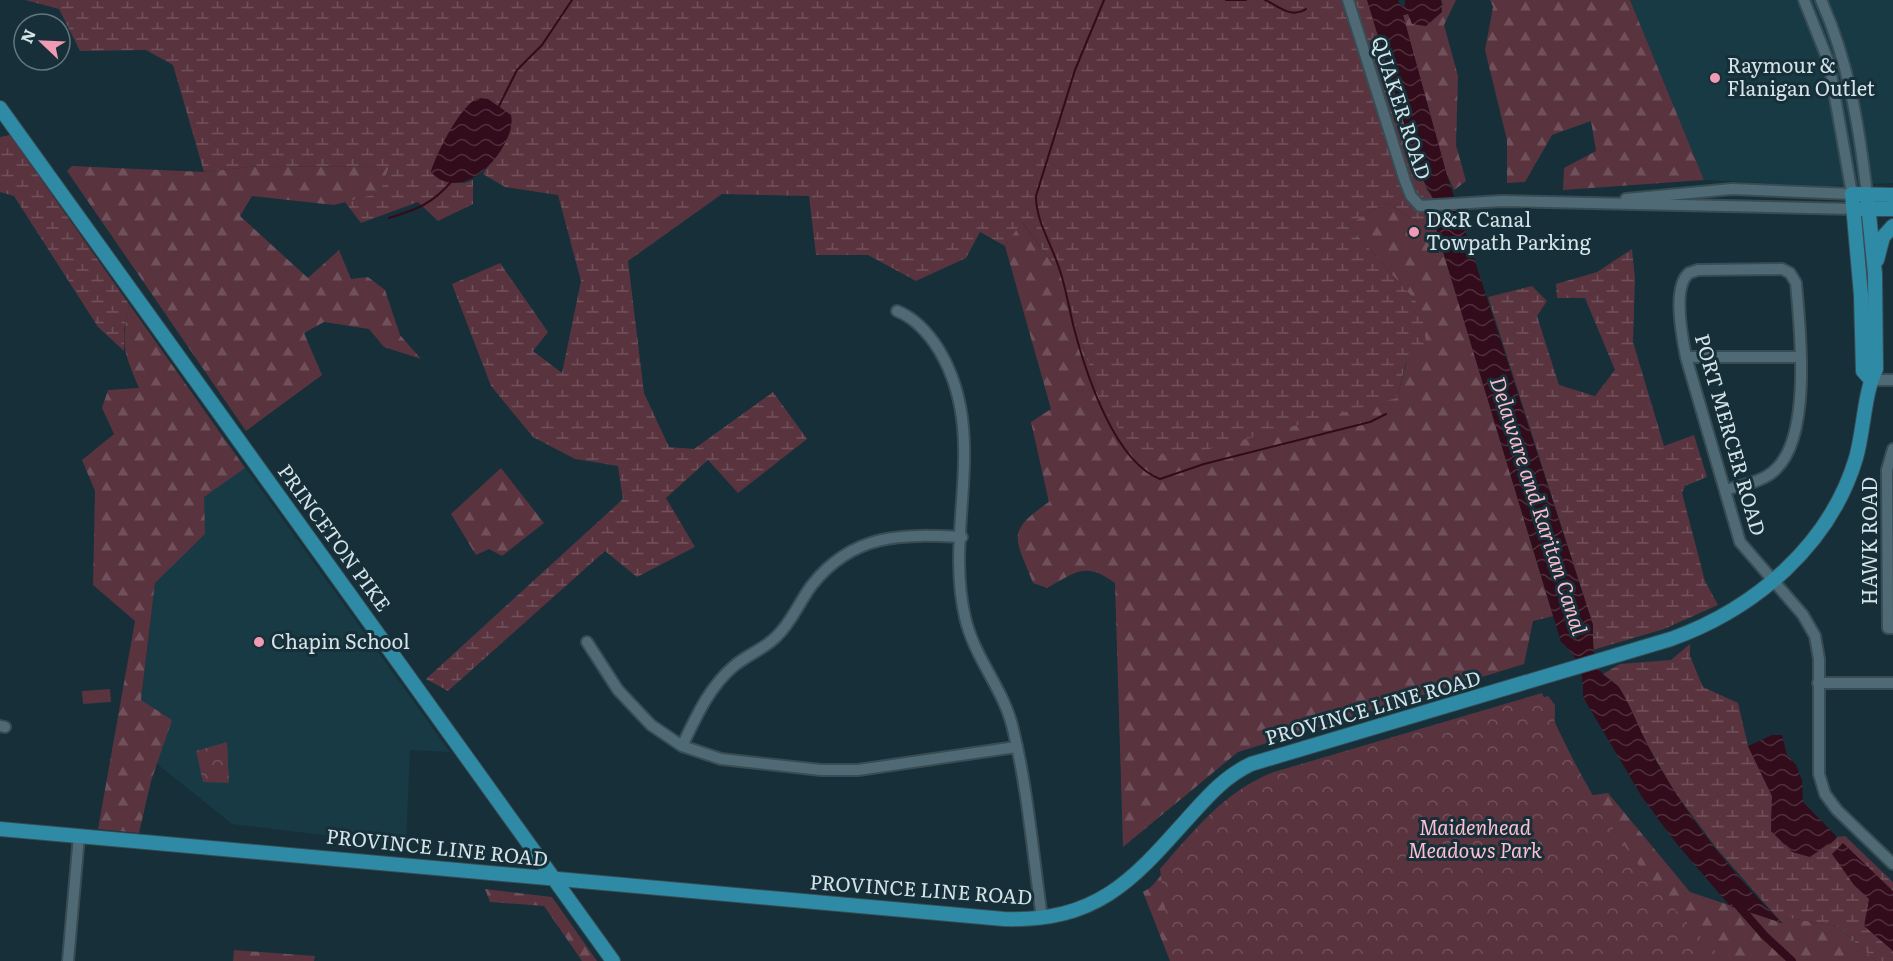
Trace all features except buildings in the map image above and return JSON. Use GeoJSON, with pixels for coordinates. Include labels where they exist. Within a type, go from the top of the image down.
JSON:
{"type":"FeatureCollection","features":[{"type":"Feature","properties":{"kind":"main road","name":"PRINCETON PIKE"},"geometry":{"type":"LineString","coordinates":[[0,108],[614,961]]}},
{"type":"Feature","properties":{"kind":"main road"},"geometry":{"type":"LineString","coordinates":[[1852,194],[1893,195]]}},
{"type":"Feature","properties":{"kind":"main road","name":"PROVINCE LINE ROAD"},"geometry":{"type":"LineString","coordinates":[[1852,194],[1863,371],[1871,380]]}},
{"type":"Feature","properties":{"kind":"main road","name":"PROVINCE LINE ROAD"},"geometry":{"type":"LineString","coordinates":[[0,829],[303,854],[556,880],[1004,919],[1042,918],[1080,909],[1128,882],[1143,869],[1213,790],[1244,767],[1671,639],[1713,622],[1742,605],[1774,581],[1821,528],[1846,483],[1861,442],[1871,380],[1876,369],[1875,274],[1867,194]]}},
{"type":"Feature","properties":{"kind":"main road"},"geometry":{"type":"LineString","coordinates":[[1854,209],[1893,209]]}},
{"type":"Feature","properties":{"kind":"main road"},"geometry":{"type":"LineString","coordinates":[[1875,274],[1881,242],[1893,226]]}},
{"type":"Feature","properties":{"kind":"street","name":"QUAKER ROAD"},"geometry":{"type":"LineString","coordinates":[[1348,0],[1405,181],[1415,202],[1432,207],[1458,202],[1617,202],[1649,205],[1854,209]]}},
{"type":"Feature","properties":{"kind":"street"},"geometry":{"type":"LineString","coordinates":[[1804,0],[1829,63],[1852,194]]}},
{"type":"Feature","properties":{"kind":"street"},"geometry":{"type":"LineString","coordinates":[[1821,0],[1840,47],[1846,69],[1857,123],[1867,194]]}},
{"type":"Feature","properties":{"kind":"street","name":"QUAKER ROAD"},"geometry":{"type":"LineString","coordinates":[[1617,202],[1732,189],[1852,194]]}},
{"type":"Feature","properties":{"kind":"street","name":"PORT MERCER ROAD"},"geometry":{"type":"LineString","coordinates":[[1800,357],[1797,286],[1792,271],[1782,269],[1698,270],[1681,278],[1681,325],[1686,357],[1740,542],[1803,615],[1815,636],[1819,659],[1819,774],[1825,794],[1837,810],[1893,864]]}},
{"type":"Feature","properties":{"kind":"street"},"geometry":{"type":"LineString","coordinates":[[897,311],[912,319],[927,334],[945,361],[959,396],[965,430],[960,583],[965,618],[977,651],[1008,711],[1016,747],[1042,918]]}},
{"type":"Feature","properties":{"kind":"street"},"geometry":{"type":"LineString","coordinates":[[1686,357],[1800,357],[1801,389],[1797,419],[1782,462],[1763,478],[1725,490]]}},
{"type":"Feature","properties":{"kind":"street"},"geometry":{"type":"LineString","coordinates":[[1871,380],[1893,380]]}},
{"type":"Feature","properties":{"kind":"street","name":"HAWK ROAD"},"geometry":{"type":"LineString","coordinates":[[1893,449],[1887,470],[1888,628],[1893,628]]}},
{"type":"Feature","properties":{"kind":"street"},"geometry":{"type":"LineString","coordinates":[[682,746],[715,686],[735,665],[780,633],[811,585],[833,563],[860,546],[890,537],[911,534],[962,537]]}},
{"type":"Feature","properties":{"kind":"street"},"geometry":{"type":"LineString","coordinates":[[587,642],[618,690],[640,715],[682,746],[705,755],[737,762],[836,771],[882,768],[1016,747]]}},
{"type":"Feature","properties":{"kind":"street"},"geometry":{"type":"LineString","coordinates":[[1818,683],[1893,682]]}},
{"type":"Feature","properties":{"kind":"street"},"geometry":{"type":"LineString","coordinates":[[68,961],[79,836]]}},
{"type":"Feature","properties":{"kind":"shaded area"},"geometry":{"type":"Polygon","coordinates":[[[1630,0],[1893,0],[1893,183],[1826,186],[1704,180],[1630,0]]]}},
{"type":"Feature","properties":{"kind":"shaded area","name":"Chapin School"},"geometry":{"type":"Polygon","coordinates":[[[222,435],[450,752],[410,750],[406,845],[232,824],[136,747],[168,470],[222,435]]]}},
{"type":"Feature","properties":{"kind":"green space"},"geometry":{"type":"Polygon","coordinates":[[[25,0],[1367,0],[1427,190],[1435,202],[1438,215],[1435,225],[1428,225],[1385,203],[1348,225],[1421,307],[1427,350],[1406,362],[1397,398],[1183,456],[1136,453],[1101,403],[1060,273],[1022,222],[1005,246],[980,232],[966,258],[916,281],[868,255],[816,255],[809,196],[722,194],[628,261],[644,393],[669,447],[694,449],[773,392],[807,439],[738,493],[708,460],[666,498],[695,547],[637,577],[605,551],[448,691],[426,679],[623,499],[618,466],[575,459],[533,437],[491,386],[452,284],[500,263],[548,332],[533,351],[562,373],[581,281],[558,195],[505,187],[483,174],[511,129],[438,156],[434,162],[450,182],[464,183],[473,180],[473,204],[438,221],[418,202],[361,223],[345,202],[380,193],[389,167],[258,166],[204,172],[173,65],[146,50],[80,51],[72,35],[72,12],[60,12],[59,9],[25,0]]]}},
{"type":"Feature","properties":{"kind":"green space"},"geometry":{"type":"Polygon","coordinates":[[[1441,0],[1456,0],[1444,25],[1458,76],[1456,145],[1466,181],[1454,190],[1446,172],[1403,15],[1443,5],[1441,0]]]}},
{"type":"Feature","properties":{"kind":"green space"},"geometry":{"type":"Polygon","coordinates":[[[1490,0],[1630,0],[1704,180],[1563,190],[1564,168],[1596,151],[1591,121],[1552,135],[1525,182],[1507,183],[1507,140],[1485,50],[1493,7],[1490,0]]]}},
{"type":"Feature","properties":{"kind":"green space"},"geometry":{"type":"Polygon","coordinates":[[[10,135],[129,304],[124,330],[124,351],[98,327],[14,196],[0,192],[0,137],[10,135]]]}},
{"type":"Feature","properties":{"kind":"green space"},"geometry":{"type":"Polygon","coordinates":[[[72,166],[204,172],[258,166],[389,167],[380,193],[334,205],[252,196],[240,216],[308,278],[339,250],[351,279],[368,277],[385,290],[400,335],[421,359],[384,347],[369,329],[324,322],[304,333],[322,375],[246,431],[67,171],[72,166]]]}},
{"type":"Feature","properties":{"kind":"green space"},"geometry":{"type":"Polygon","coordinates":[[[1385,203],[1421,223],[1435,225],[1553,616],[1533,621],[1524,664],[1238,752],[1123,847],[1115,583],[1096,572],[1081,571],[1047,588],[1033,583],[1019,545],[1018,536],[1025,521],[1049,502],[1031,422],[1051,409],[1005,246],[1021,221],[1060,273],[1101,403],[1397,398],[1421,307],[1348,225],[1385,203]]]}},
{"type":"Feature","properties":{"kind":"green space"},"geometry":{"type":"Polygon","coordinates":[[[1632,249],[1635,279],[1633,342],[1664,446],[1694,435],[1707,477],[1685,486],[1682,493],[1705,581],[1718,605],[1664,629],[1593,650],[1593,625],[1488,297],[1532,286],[1547,301],[1537,316],[1559,385],[1595,396],[1615,370],[1585,298],[1557,298],[1556,284],[1597,272],[1632,249]]]}},
{"type":"Feature","properties":{"kind":"green space"},"geometry":{"type":"Polygon","coordinates":[[[129,304],[245,468],[204,497],[205,534],[155,583],[141,700],[172,720],[151,781],[139,833],[98,829],[135,621],[93,585],[95,491],[82,460],[114,434],[102,408],[108,390],[139,388],[127,356],[124,339],[129,304]]]}},
{"type":"Feature","properties":{"kind":"green space"},"geometry":{"type":"Polygon","coordinates":[[[501,468],[544,523],[502,556],[489,549],[476,555],[451,514],[501,468]]]}},
{"type":"Feature","properties":{"kind":"green space"},"geometry":{"type":"Polygon","coordinates":[[[1690,644],[1690,656],[1703,687],[1738,703],[1748,746],[1772,796],[1771,831],[1806,846],[1815,847],[1823,847],[1837,837],[1845,836],[1893,882],[1893,961],[1876,961],[1837,926],[1789,918],[1782,923],[1717,849],[1674,791],[1640,732],[1618,686],[1603,674],[1620,664],[1671,660],[1690,644]]]}},
{"type":"Feature","properties":{"kind":"green space"},"geometry":{"type":"Polygon","coordinates":[[[110,689],[111,702],[83,704],[82,691],[110,689]]]}},
{"type":"Feature","properties":{"kind":"green space","name":"Maidenhead Meadows Park"},"geometry":{"type":"Polygon","coordinates":[[[1542,693],[1577,767],[1619,837],[1668,902],[1726,961],[1172,961],[1160,869],[1211,813],[1240,790],[1274,772],[1542,693]]]}},
{"type":"Feature","properties":{"kind":"green space"},"geometry":{"type":"Polygon","coordinates":[[[1548,696],[1555,705],[1554,777],[1579,797],[1608,793],[1690,892],[1782,923],[1789,918],[1837,926],[1876,961],[1699,961],[1321,764],[1548,696]]]}},
{"type":"Feature","properties":{"kind":"green space"},"geometry":{"type":"Polygon","coordinates":[[[227,742],[229,783],[203,782],[196,751],[227,742]]]}},
{"type":"Feature","properties":{"kind":"green space"},"geometry":{"type":"Polygon","coordinates":[[[1183,850],[1212,961],[1170,961],[1143,892],[1151,887],[1183,850]]]}},
{"type":"Feature","properties":{"kind":"green space"},"geometry":{"type":"Polygon","coordinates":[[[485,889],[552,897],[597,961],[582,961],[544,906],[490,902],[485,889]]]}},
{"type":"Feature","properties":{"kind":"green space"},"geometry":{"type":"Polygon","coordinates":[[[234,950],[315,956],[314,961],[233,961],[234,950]]]}},
{"type":"Feature","properties":{"kind":"water"},"geometry":{"type":"Polygon","coordinates":[[[1367,0],[1398,0],[1401,7],[1405,5],[1405,0],[1441,0],[1442,12],[1426,26],[1412,24],[1408,14],[1403,15],[1446,172],[1593,625],[1594,653],[1598,666],[1601,672],[1620,689],[1654,757],[1681,802],[1729,865],[1782,923],[1730,906],[1676,843],[1642,797],[1583,697],[1583,681],[1579,666],[1561,642],[1435,225],[1436,206],[1421,175],[1367,0]]]}},
{"type":"Feature","properties":{"kind":"water"},"geometry":{"type":"Polygon","coordinates":[[[479,98],[488,99],[511,115],[511,127],[506,141],[498,155],[473,178],[459,183],[444,181],[431,172],[434,164],[458,118],[472,102],[479,98]]]}},
{"type":"Feature","properties":{"kind":"water"},"geometry":{"type":"Polygon","coordinates":[[[1772,735],[1782,735],[1787,755],[1796,765],[1802,780],[1803,802],[1837,837],[1810,857],[1792,852],[1771,831],[1772,796],[1748,746],[1772,735]]]}},
{"type":"Feature","properties":{"kind":"water"},"geometry":{"type":"Polygon","coordinates":[[[1843,843],[1893,891],[1893,951],[1864,926],[1869,899],[1854,885],[1832,854],[1843,843]]]}},
{"type":"Feature","properties":{"kind":"waterway"},"geometry":{"type":"LineString","coordinates":[[498,108],[517,70],[542,45],[572,0]]}},
{"type":"Feature","properties":{"kind":"waterway"},"geometry":{"type":"LineString","coordinates":[[1104,0],[1075,70],[1036,196],[1038,214],[1061,273],[1087,371],[1116,437],[1144,470],[1160,479],[1204,464],[1370,422],[1386,414]]}},
{"type":"Feature","properties":{"kind":"waterway"},"geometry":{"type":"LineString","coordinates":[[1226,0],[1246,0]]}},
{"type":"Feature","properties":{"kind":"waterway"},"geometry":{"type":"LineString","coordinates":[[1265,0],[1290,12],[1301,12],[1306,9]]}},
{"type":"Feature","properties":{"kind":"waterway"},"geometry":{"type":"LineString","coordinates":[[389,218],[424,205],[452,181]]}},
{"type":"Feature","properties":{"kind":"waterway","name":"Delaware and Raritan Canal"},"geometry":{"type":"LineString","coordinates":[[1736,903],[1764,935],[1792,961]]}},
{"type":"Feature","properties":{"kind":"place","name":"Raymour & Flanigan Outlet"},"geometry":{"type":"Point","coordinates":[1715,78]}},
{"type":"Feature","properties":{"kind":"place","name":"D&R Canal Towpath Parking"},"geometry":{"type":"Point","coordinates":[1414,232]}},
{"type":"Feature","properties":{"kind":"place","name":"Chapin School"},"geometry":{"type":"Point","coordinates":[259,642]}}]}
